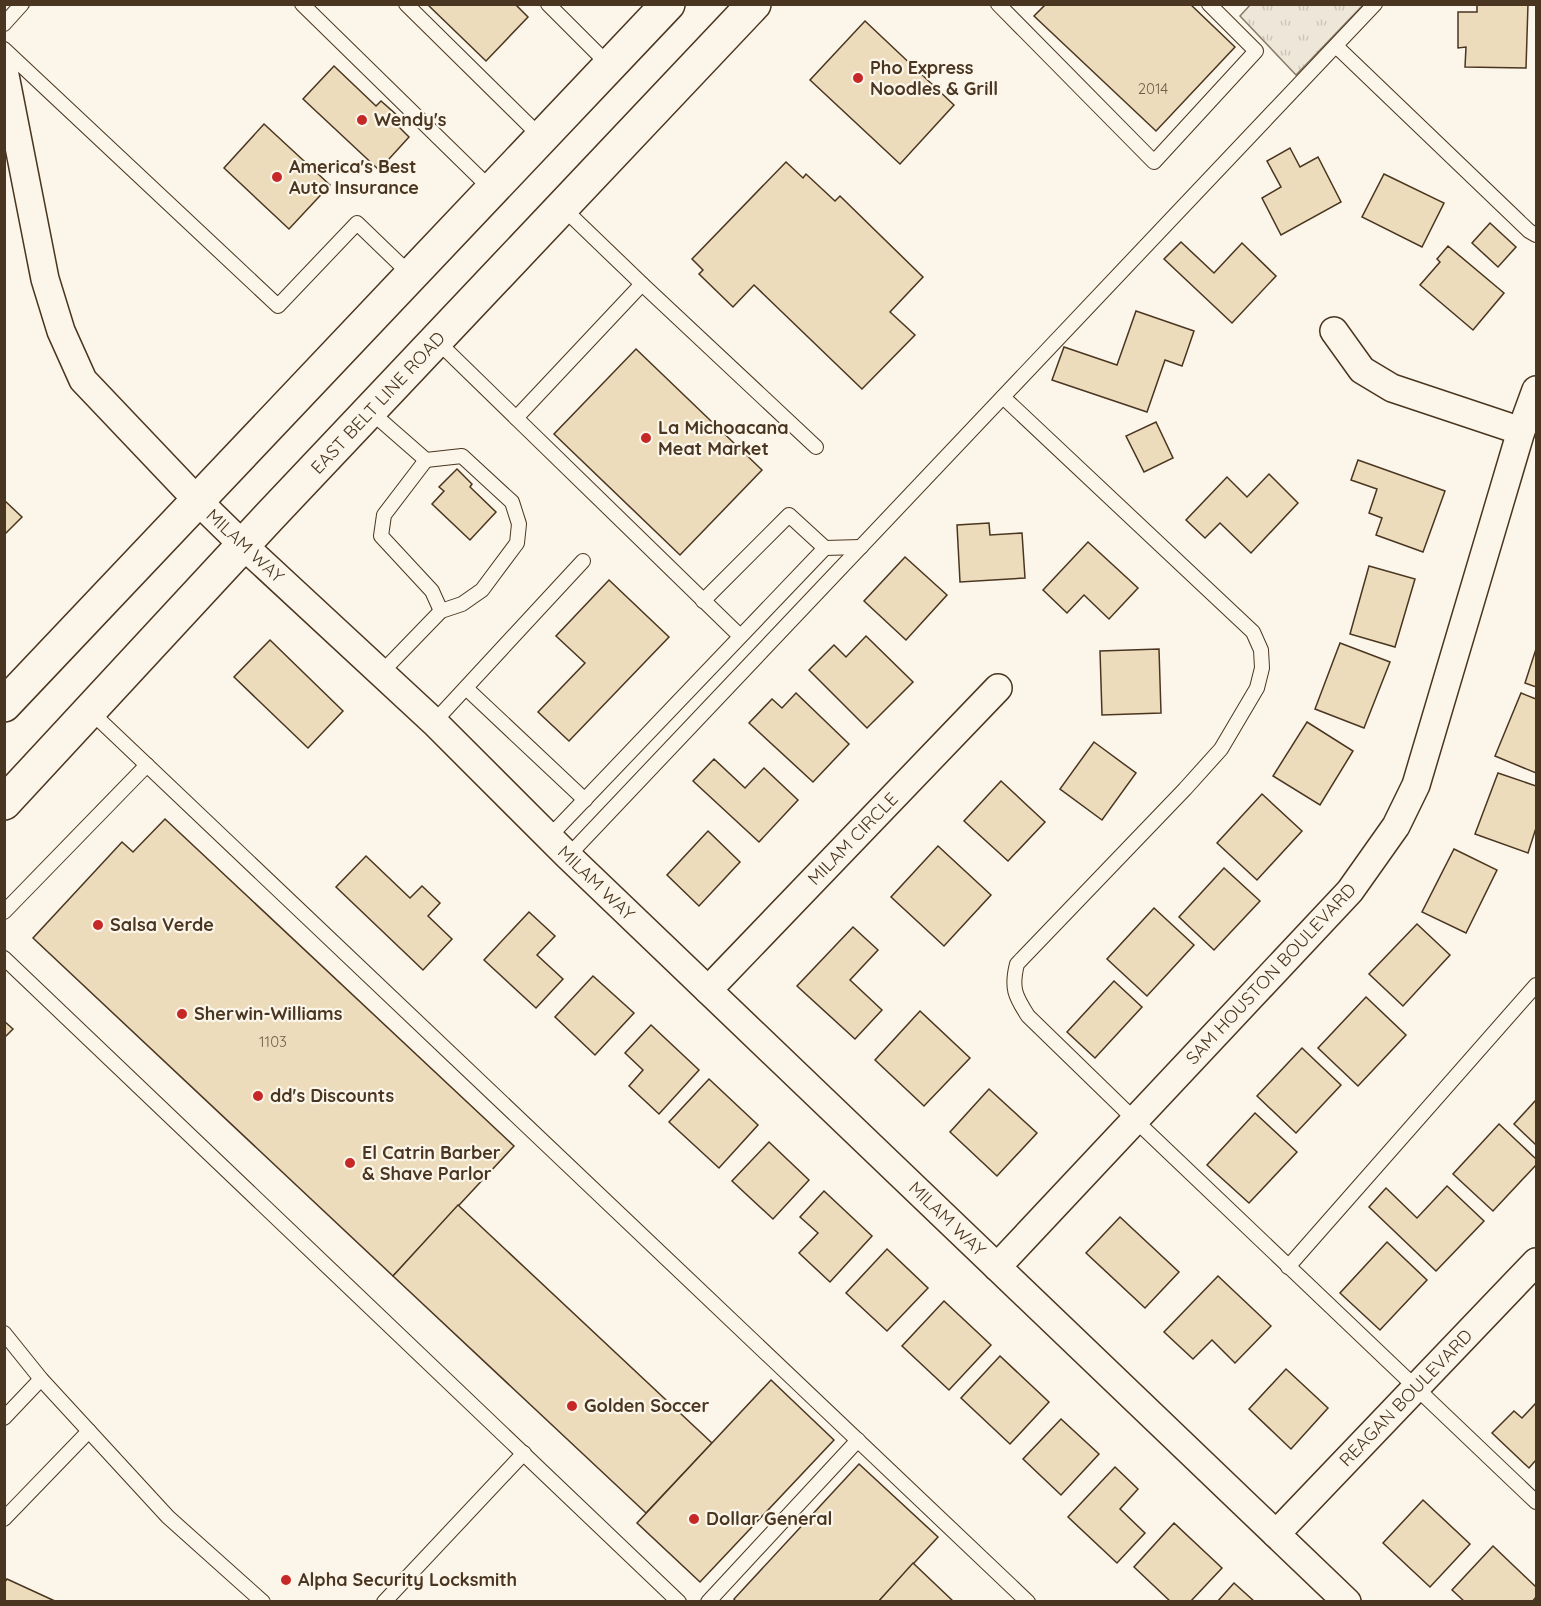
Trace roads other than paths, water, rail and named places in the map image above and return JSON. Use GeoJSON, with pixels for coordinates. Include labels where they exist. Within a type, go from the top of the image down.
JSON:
{"type":"FeatureCollection","features":[{"type":"Feature","properties":{"kind":"main road"},"geometry":{"type":"LineString","coordinates":[[4,705],[668,4]]}},
{"type":"Feature","properties":{"kind":"main road","name":"EAST BELT LINE ROAD"},"geometry":{"type":"LineString","coordinates":[[4,804],[243,545],[754,4]]}},
{"type":"Feature","properties":{"kind":"street","name":"MILAM WAY"},"geometry":{"type":"LineString","coordinates":[[4,70],[45,279],[61,331],[83,380],[243,545],[434,722],[708,990],[1347,1602]]}},
{"type":"Feature","properties":{"kind":"street"},"geometry":{"type":"LineString","coordinates":[[1334,331],[1362,370],[1392,388],[1521,430]]}},
{"type":"Feature","properties":{"kind":"street","name":"SAM HOUSTON BOULEVARD"},"geometry":{"type":"LineString","coordinates":[[997,1267],[1350,891],[1396,825],[1416,785],[1521,430],[1536,390]]}},
{"type":"Feature","properties":{"kind":"street","name":"MILAM CIRCLE"},"geometry":{"type":"LineString","coordinates":[[708,990],[998,688]]}},
{"type":"Feature","properties":{"kind":"street","name":"REAGAN BOULEVARD"},"geometry":{"type":"LineString","coordinates":[[1276,1534],[1536,1262]]}},
{"type":"Feature","properties":{"kind":"lane"},"geometry":{"type":"LineString","coordinates":[[4,24],[22,4]]}},
{"type":"Feature","properties":{"kind":"lane"},"geometry":{"type":"LineString","coordinates":[[302,4],[492,190]]}},
{"type":"Feature","properties":{"kind":"lane"},"geometry":{"type":"LineString","coordinates":[[406,4],[542,138]]}},
{"type":"Feature","properties":{"kind":"lane"},"geometry":{"type":"LineString","coordinates":[[548,4],[610,66]]}},
{"type":"Feature","properties":{"kind":"lane"},"geometry":{"type":"LineString","coordinates":[[998,4],[1154,162],[1256,51],[1209,4]]}},
{"type":"Feature","properties":{"kind":"lane"},"geometry":{"type":"LineString","coordinates":[[559,846],[861,547],[1375,4]]}},
{"type":"Feature","properties":{"kind":"lane"},"geometry":{"type":"LineString","coordinates":[[1336,46],[1529,231],[1536,235]]}},
{"type":"Feature","properties":{"kind":"lane"},"geometry":{"type":"LineString","coordinates":[[4,49],[278,306],[357,223],[411,275]]}},
{"type":"Feature","properties":{"kind":"lane"},"geometry":{"type":"LineString","coordinates":[[562,207],[816,447]]}},
{"type":"Feature","properties":{"kind":"lane"},"geometry":{"type":"LineString","coordinates":[[516,418],[642,284]]}},
{"type":"Feature","properties":{"kind":"lane"},"geometry":{"type":"LineString","coordinates":[[436,340],[741,636]]}},
{"type":"Feature","properties":{"kind":"lane"},"geometry":{"type":"LineString","coordinates":[[1003,397],[1252,632],[1261,650],[1262,668],[1257,688],[1221,749],[1017,964],[1013,981],[1016,998],[1028,1016],[1135,1120],[1536,1502]]}},
{"type":"Feature","properties":{"kind":"lane"},"geometry":{"type":"LineString","coordinates":[[370,411],[426,460]]}},
{"type":"Feature","properties":{"kind":"lane"},"geometry":{"type":"LineString","coordinates":[[381,673],[441,611],[462,604],[482,590],[517,543],[519,524],[512,502],[462,456],[426,460],[384,515],[381,536],[432,591],[441,611]]}},
{"type":"Feature","properties":{"kind":"lane"},"geometry":{"type":"LineString","coordinates":[[703,601],[789,515],[825,548],[861,547]]}},
{"type":"Feature","properties":{"kind":"lane"},"geometry":{"type":"LineString","coordinates":[[559,846],[585,800],[825,548]]}},
{"type":"Feature","properties":{"kind":"lane"},"geometry":{"type":"LineString","coordinates":[[434,722],[583,561]]}},
{"type":"Feature","properties":{"kind":"lane"},"geometry":{"type":"LineString","coordinates":[[466,688],[585,800]]}},
{"type":"Feature","properties":{"kind":"lane"},"geometry":{"type":"LineString","coordinates":[[90,711],[1028,1602]]}},
{"type":"Feature","properties":{"kind":"lane"},"geometry":{"type":"LineString","coordinates":[[4,912],[147,765]]}},
{"type":"Feature","properties":{"kind":"lane"},"geometry":{"type":"LineString","coordinates":[[4,958],[679,1602]]}},
{"type":"Feature","properties":{"kind":"lane"},"geometry":{"type":"LineString","coordinates":[[1288,1267],[1536,984]]}},
{"type":"Feature","properties":{"kind":"lane"},"geometry":{"type":"LineString","coordinates":[[4,1333],[41,1379],[168,1517],[263,1602]]}},
{"type":"Feature","properties":{"kind":"lane"},"geometry":{"type":"LineString","coordinates":[[4,1418],[41,1379]]}},
{"type":"Feature","properties":{"kind":"lane"},"geometry":{"type":"LineString","coordinates":[[4,1519],[89,1431]]}},
{"type":"Feature","properties":{"kind":"lane"},"geometry":{"type":"LineString","coordinates":[[708,1602],[858,1440]]}},
{"type":"Feature","properties":{"kind":"lane"},"geometry":{"type":"LineString","coordinates":[[384,1602],[524,1453]]}},
{"type":"Feature","properties":{"kind":"place","name":"Pho Express Noodles & Grill"},"geometry":{"type":"Point","coordinates":[858,78]}},
{"type":"Feature","properties":{"kind":"place","name":"Wendy's"},"geometry":{"type":"Point","coordinates":[362,120]}},
{"type":"Feature","properties":{"kind":"place","name":"America's Best Auto Insurance"},"geometry":{"type":"Point","coordinates":[277,177]}},
{"type":"Feature","properties":{"kind":"place","name":"La Michoacana Meat Market"},"geometry":{"type":"Point","coordinates":[646,438]}},
{"type":"Feature","properties":{"kind":"place","name":"Salsa Verde"},"geometry":{"type":"Point","coordinates":[98,925]}},
{"type":"Feature","properties":{"kind":"place","name":"Sherwin-Williams"},"geometry":{"type":"Point","coordinates":[182,1014]}},
{"type":"Feature","properties":{"kind":"place","name":"dd's Discounts"},"geometry":{"type":"Point","coordinates":[258,1096]}},
{"type":"Feature","properties":{"kind":"place","name":"El Catrin Barber & Shave Parlor"},"geometry":{"type":"Point","coordinates":[350,1163]}},
{"type":"Feature","properties":{"kind":"place","name":"Golden Soccer"},"geometry":{"type":"Point","coordinates":[572,1406]}},
{"type":"Feature","properties":{"kind":"place","name":"Dollar General"},"geometry":{"type":"Point","coordinates":[694,1519]}},
{"type":"Feature","properties":{"kind":"place","name":"Alpha Security Locksmith"},"geometry":{"type":"Point","coordinates":[286,1580]}}]}
